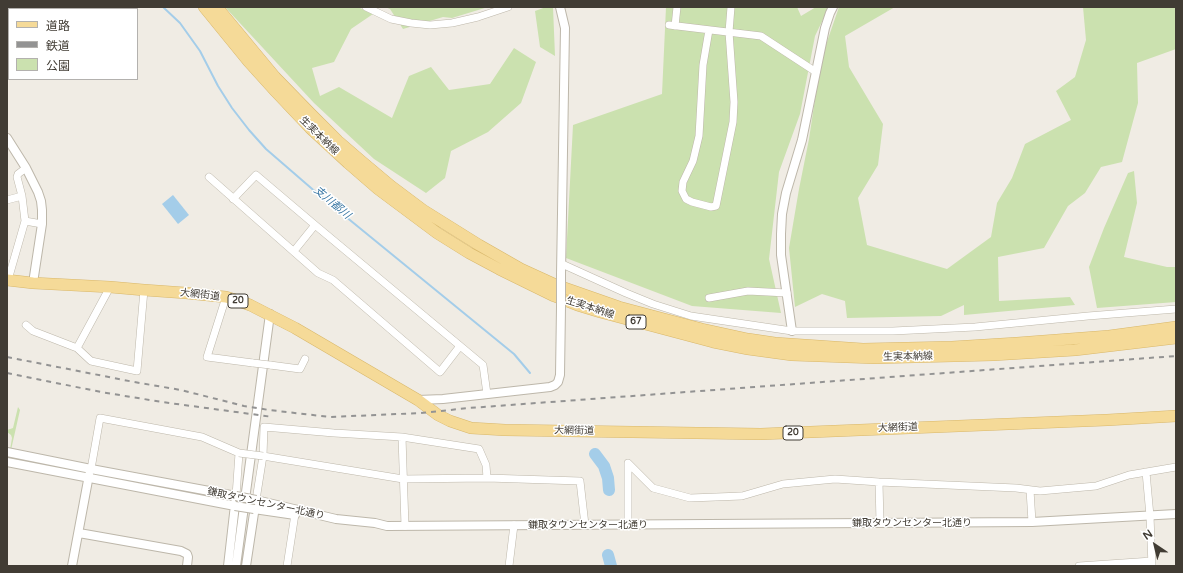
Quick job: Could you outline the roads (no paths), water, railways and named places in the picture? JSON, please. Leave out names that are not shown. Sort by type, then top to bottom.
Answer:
[{"type":"main road","name":"生実本納線","points":[[204,7],[253,66],[305,122],[378,189],[437,232],[469,253],[554,296],[578,305],[713,342],[748,350],[792,355],[876,358],[994,355],[1075,350],[1176,338]]},
{"type":"main road","name":"生実本納線","points":[[217,7],[275,77],[328,130],[391,186],[423,210],[479,245],[522,269],[556,284],[619,306],[702,329],[748,339],[775,343],[863,349],[939,348],[1017,343],[1109,336],[1176,327]]},
{"type":"main road","name":"大網街道","points":[[7,280],[226,297],[270,314],[418,400],[438,415],[471,428],[505,430],[762,434],[1176,416]]},
{"type":"street","points":[[366,7],[391,19],[430,25],[478,18],[508,7]]},
{"type":"street","points":[[418,400],[443,400],[550,387],[558,382],[560,375],[565,28],[560,7]]},
{"type":"street","points":[[677,7],[672,25],[761,36],[816,72]]},
{"type":"street","points":[[709,30],[703,65],[699,136],[692,161],[683,182],[682,191],[686,199],[712,207],[716,206],[733,122],[734,102],[729,32],[731,7]]},
{"type":"street","points":[[792,331],[781,254],[782,214],[786,193],[802,140],[825,28],[833,7]]},
{"type":"street","points":[[7,138],[26,168],[38,192],[42,210],[42,224],[33,283]]},
{"type":"street","points":[[7,280],[25,221],[22,196],[17,178],[18,174],[26,168]]},
{"type":"street","points":[[234,199],[256,175],[483,365],[487,394]]},
{"type":"street","points":[[209,177],[318,273],[333,280],[440,372],[460,346]]},
{"type":"street","points":[[7,200],[22,196]]},
{"type":"street","points":[[25,221],[42,224]]},
{"type":"street","points":[[294,251],[314,225]]},
{"type":"street","points":[[562,264],[646,301],[691,316],[792,331],[893,331],[975,327],[1176,309]]},
{"type":"street","points":[[77,348],[110,287]]},
{"type":"street","points":[[26,325],[33,332],[77,348],[91,361],[137,371],[144,290]]},
{"type":"street","points":[[709,298],[748,291],[786,293]]},
{"type":"street","points":[[226,297],[207,357],[300,369],[305,359]]},
{"type":"street","points":[[236,566],[270,314]]},
{"type":"street","points":[[72,566],[100,418],[202,437],[239,453],[403,479],[487,478],[580,481],[585,525]]},
{"type":"street","points":[[246,566],[263,456],[264,427],[402,437],[478,449],[486,464],[487,478]]},
{"type":"street","points":[[402,437],[405,526]]},
{"type":"street","name":"鎌取タウンセンター北通り","points":[[7,452],[236,496],[255,505]]},
{"type":"street","points":[[228,566],[239,453]]},
{"type":"street","name":"鎌取タウンセンター北通り","points":[[7,462],[235,506],[255,505],[387,526],[1032,522],[1176,514]]},
{"type":"street","points":[[628,525],[628,463],[653,488],[690,498],[742,496],[783,484],[835,479],[1016,488],[1040,491],[1096,486],[1129,475],[1176,467]]},
{"type":"street","points":[[1079,566],[1152,564],[1146,472]]},
{"type":"street","points":[[879,482],[880,523]]},
{"type":"street","points":[[1030,490],[1032,522]]},
{"type":"street","points":[[255,505],[348,525],[374,527],[387,526]]},
{"type":"street","points":[[287,566],[295,514]]},
{"type":"street","points":[[509,566],[514,525]]},
{"type":"street","points":[[79,533],[181,550],[187,554],[187,566]]},
{"type":"water","points":[[173,195],[189,215],[178,224],[162,204]]},
{"type":"waterway","name":"支川都川","points":[[163,7],[180,23],[200,51],[218,86],[232,108],[266,149],[318,194],[514,354],[530,373]]},
{"type":"waterway","name":"支川都川","points":[[595,454],[604,466],[608,478],[609,490]]},
{"type":"waterway","name":"支川都川","points":[[608,555],[611,566]]},
{"type":"railway","points":[[7,357],[181,390],[244,406],[330,417],[421,413],[469,408],[1176,356]]},
{"type":"railway","points":[[7,373],[101,392],[273,417]]}]
